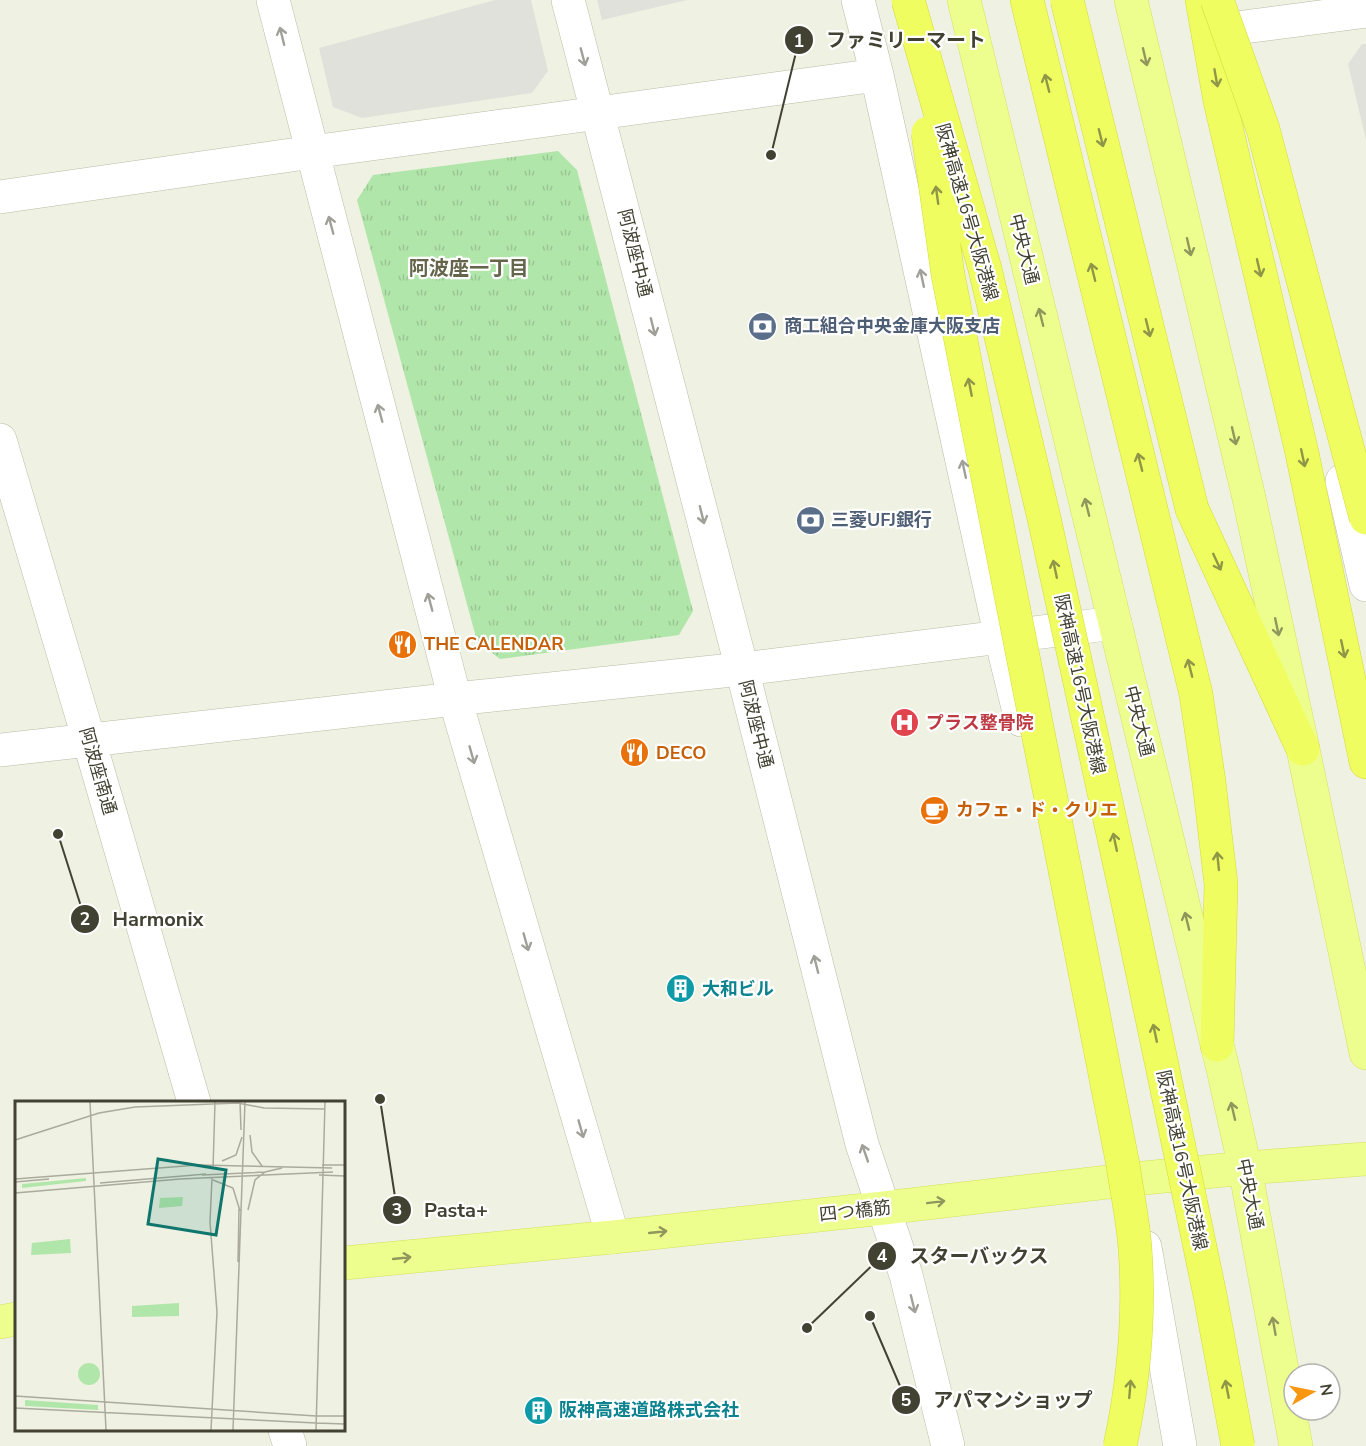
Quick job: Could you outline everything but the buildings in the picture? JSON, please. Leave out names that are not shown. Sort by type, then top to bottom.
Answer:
[{"type":"highway","points":[[1027,0],[1196,694],[1221,884],[1217,1045]]},
{"type":"highway","points":[[1067,0],[1192,508],[1303,749]]},
{"type":"highway","points":[[1202,0],[1220,101],[1302,453],[1366,762]]},
{"type":"highway","points":[[1217,0],[1263,129],[1366,518]]},
{"type":"highway","points":[[910,10],[948,275],[1123,1165],[1133,1235],[1137,1311],[1129,1404],[1120,1446]]},
{"type":"highway","name":"阪神高速16号大阪港線","points":[[910,10],[985,269],[1044,518],[1210,1295],[1238,1446]]},
{"type":"main road","name":"中央大通","points":[[964,0],[1217,1045],[1245,1168],[1296,1446]]},
{"type":"main road","points":[[1131,0],[1249,498],[1366,1053]]},
{"type":"main road","name":"四つ橋筋","points":[[345,1263],[613,1237],[1134,1179],[1366,1159]]},
{"type":"main road","points":[[0,1322],[15,1319]]},
{"type":"street","points":[[273,0],[455,699],[613,1237]]},
{"type":"street","name":"阿波座中通","points":[[568,0],[742,669],[862,1144],[906,1275],[948,1446]]},
{"type":"street","points":[[858,0],[878,75],[1001,638],[1134,1179],[1180,1446]]},
{"type":"street","points":[[1366,11],[1232,14],[1366,585]]},
{"type":"street","points":[[0,197],[878,75]]},
{"type":"street","name":"阿波座南通","points":[[0,440],[194,1101]]},
{"type":"street","points":[[0,750],[742,669],[1115,623]]},
{"type":"street","points":[[285,1431],[290,1446]]},
{"type":"green space","points":[[558,151],[577,170],[693,611],[679,635],[500,659],[477,641],[357,200],[373,175]]},
{"type":"shaded area","points":[[495,0],[531,0],[548,71],[532,93],[362,118],[333,107],[319,48]]},
{"type":"shaded area","points":[[597,0],[687,0],[602,20]]},
{"type":"shaded area","points":[[1362,44],[1366,44],[1366,140],[1348,64]]},
{"type":"place","name":"ファミリーマート","points":[[771,155]]},
{"type":"place","name":"商工組合中央金庫大阪支店","points":[[763,326]]},
{"type":"place","name":"三菱UFJ銀行","points":[[810,520]]},
{"type":"place","name":"THE CALENDAR","points":[[403,644]]},
{"type":"place","name":"プラス整骨院","points":[[905,723]]},
{"type":"place","name":"DECO","points":[[635,753]]},
{"type":"place","name":"カフェ・ド・クリエ","points":[[935,810]]},
{"type":"place","name":"Harmonix","points":[[58,834]]},
{"type":"place","name":"大和ビル","points":[[681,989]]},
{"type":"place","name":"Pasta+","points":[[380,1099]]},
{"type":"place","name":"アパマンショップ","points":[[870,1316]]},
{"type":"place","name":"スターバックス","points":[[807,1328]]},
{"type":"place","name":"阪神高速道路株式会社","points":[[538,1410]]},
{"type":"district","name":"阿波座一丁目","points":[[469,268]]}]
